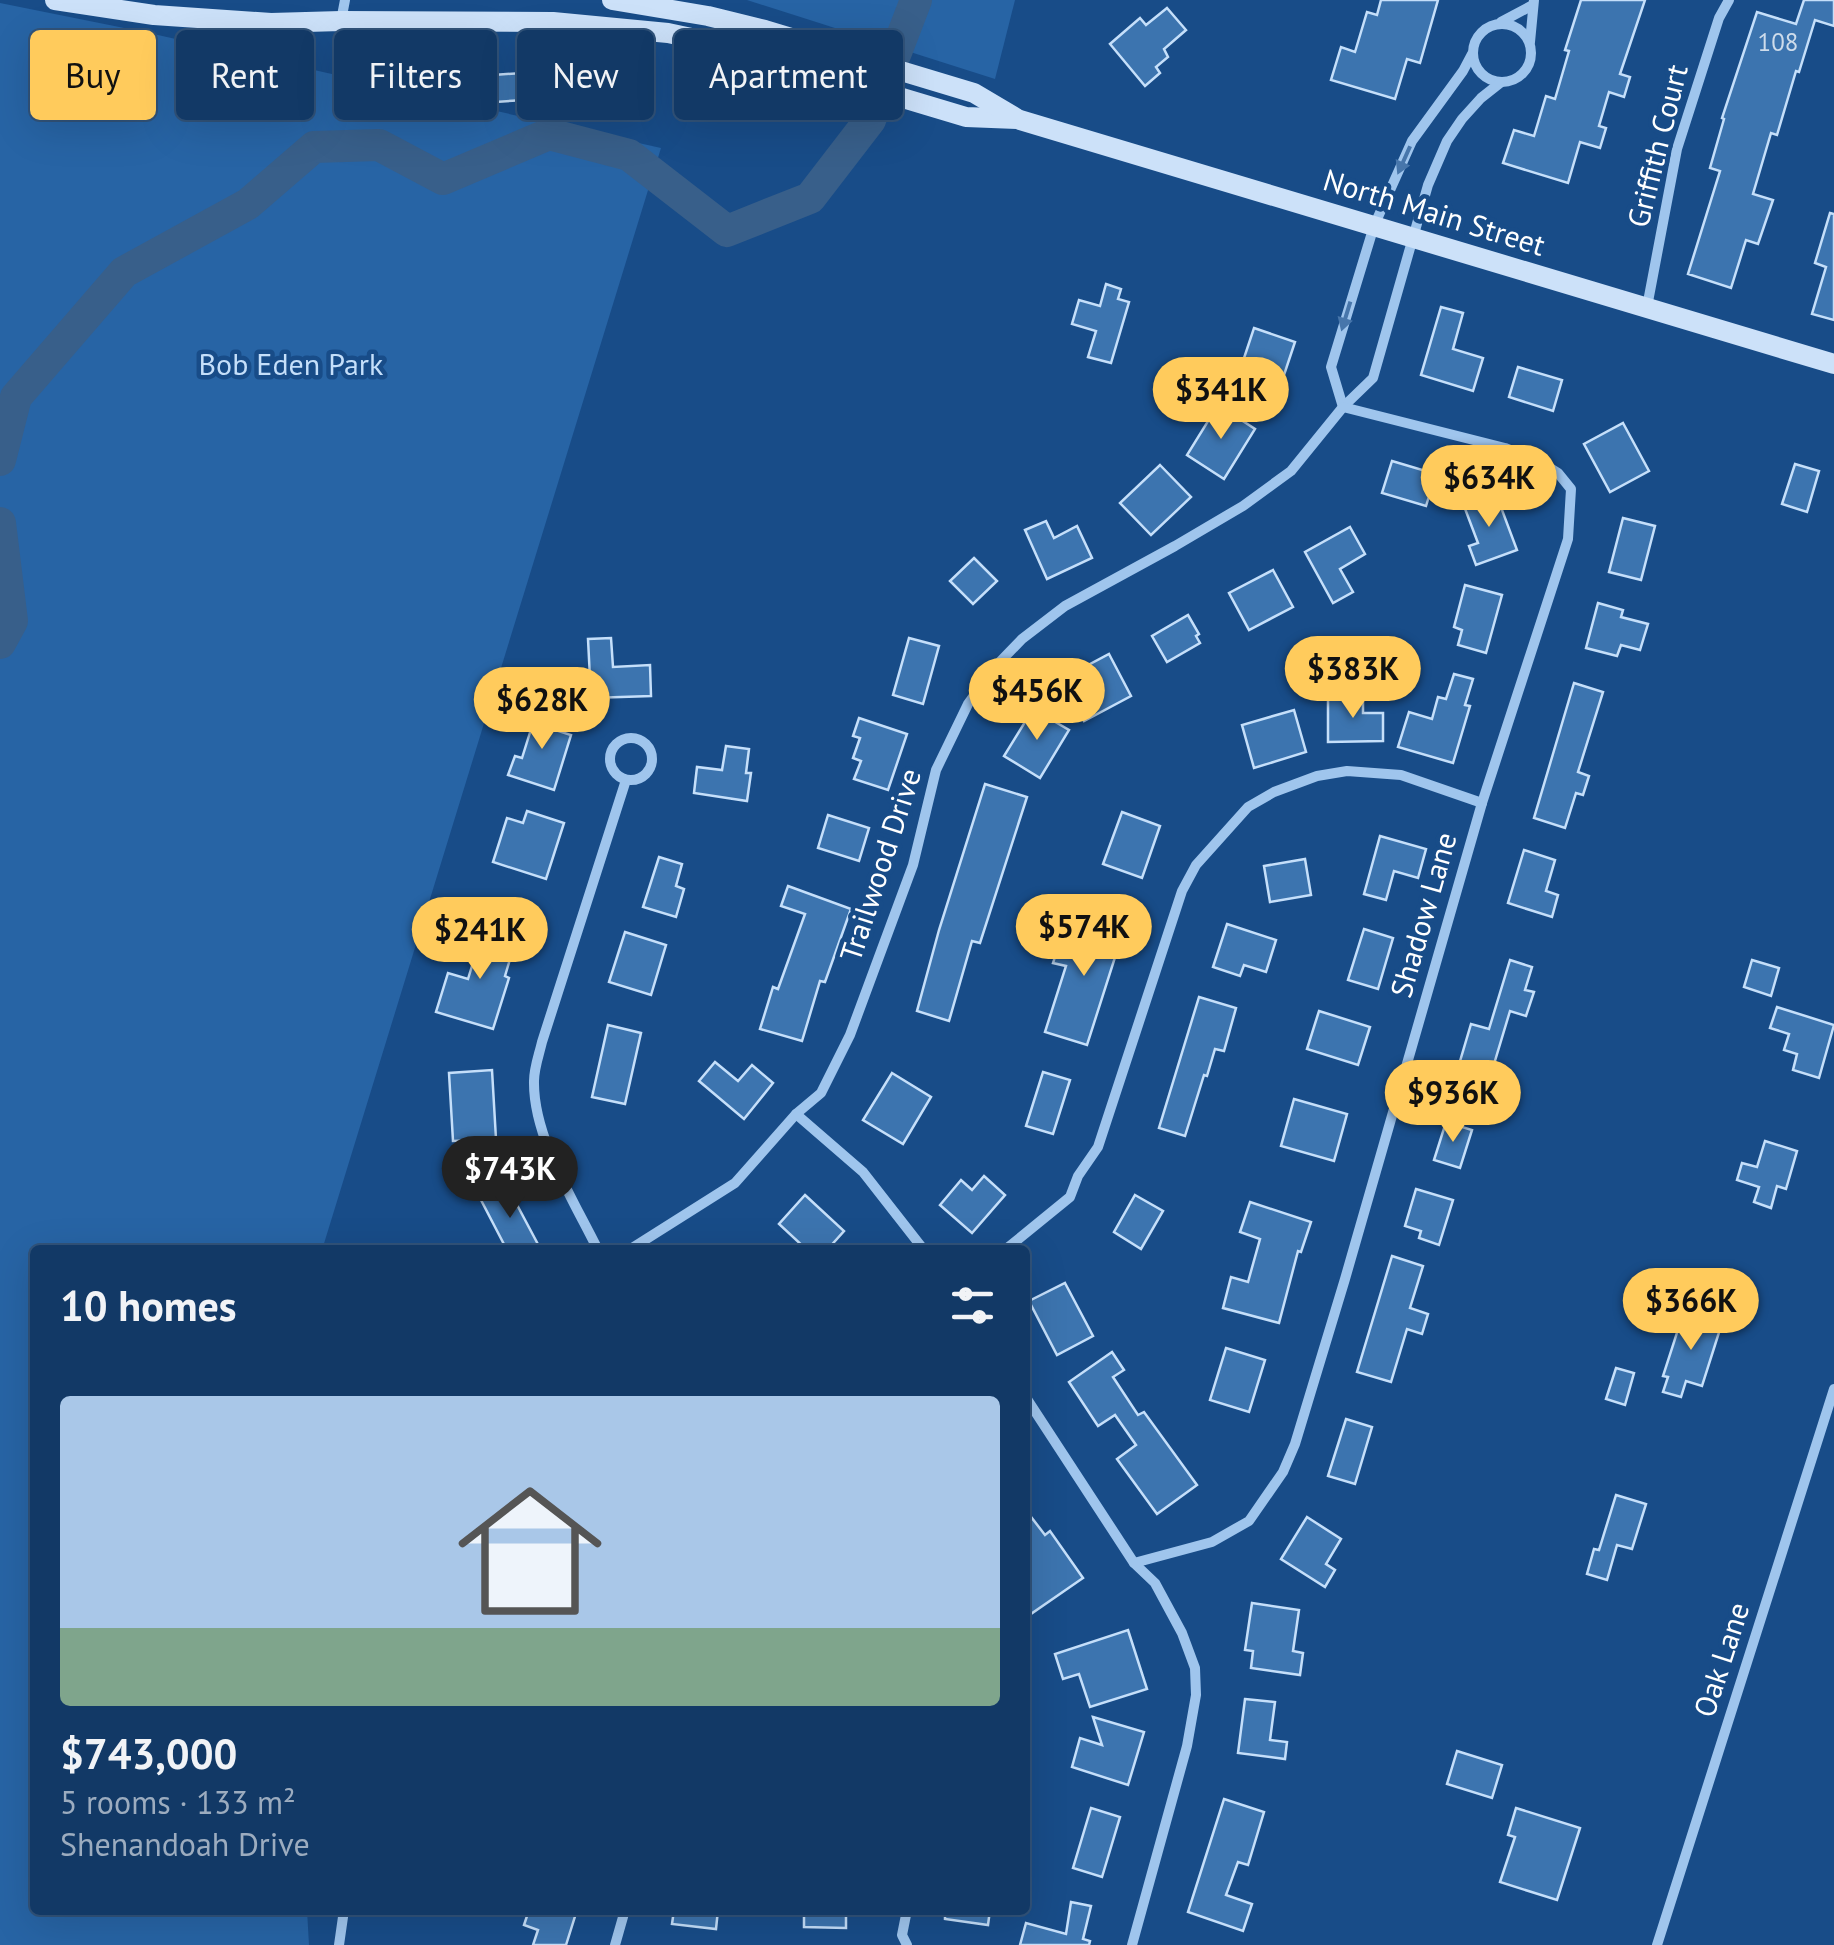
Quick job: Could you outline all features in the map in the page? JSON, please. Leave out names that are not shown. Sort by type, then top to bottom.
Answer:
[{"type":"main road","name":"North Main Street","points":[[55,0],[271,23],[343,10],[668,33],[730,46],[966,117],[1018,120],[1834,364]]},
{"type":"main road","name":"North Main Street","points":[[612,0],[708,16],[798,40],[974,93],[1018,120]]},
{"type":"street","name":"Griffith Court","points":[[1647,308],[1676,149],[1718,18],[1729,0]]},
{"type":"street","points":[[1343,406],[1331,367],[1374,226],[1412,141],[1464,70],[1476,38],[1533,3]]},
{"type":"street","points":[[1472,54],[1482,76],[1500,83],[1510,82],[1526,70],[1532,52],[1533,3]]},
{"type":"street","points":[[1499,24],[1517,28],[1530,42]]},
{"type":"street","name":"Trailwood Drive","points":[[637,1245],[735,1184],[820,1092],[850,1034],[913,865],[936,770],[968,704],[994,668],[1022,639],[1065,606],[1243,506],[1291,471],[1343,406],[1373,378],[1428,185],[1447,140],[1481,98],[1500,83]]},
{"type":"street","name":"Shadow Lane","points":[[1134,1563],[1212,1542],[1249,1521],[1284,1472],[1345,1279],[1482,803],[1568,539],[1570,490],[1558,473],[1542,463],[1505,448],[1343,406]]},
{"type":"street","points":[[636,738],[649,748],[651,764],[642,777],[626,780],[613,770],[611,754],[620,741],[636,738]]},
{"type":"street","points":[[1011,1245],[1070,1198],[1078,1176],[1098,1146],[1182,891],[1196,865],[1248,807],[1316,776],[1347,770],[1401,775],[1482,803]]},
{"type":"street","points":[[596,1245],[548,1146],[536,1106],[534,1078],[626,780]]},
{"type":"street","points":[[796,1114],[863,1172],[920,1245]]},
{"type":"street","name":"Oak Lane","points":[[1657,1945],[1834,1389]]},
{"type":"street","points":[[1030,1404],[1134,1563],[1155,1583],[1195,1668],[1196,1695],[1186,1746],[1132,1945]]},
{"type":"street","points":[[339,1945],[343,1915]]},
{"type":"street","points":[[615,1945],[624,1915]]},
{"type":"street","points":[[906,1915],[902,1935],[908,1945]]},
{"type":"green space","points":[[747,0],[1015,0],[995,79],[903,50],[903,30],[841,30]]},
{"type":"green space","name":"Bob Eden Park","points":[[0,3],[134,30],[30,30],[30,120],[156,120],[156,35],[176,39],[176,120],[314,120],[314,70],[334,75],[334,120],[497,120],[497,111],[517,116],[517,120],[536,120],[661,148],[324,1245],[30,1245],[30,1915],[307,1915],[309,1945],[0,1945]]},
{"type":"building","points":[[1381,0],[1438,0],[1420,63],[1407,59],[1395,99],[1331,80],[1341,47],[1355,52],[1367,12],[1377,15]]},
{"type":"building","points":[[1581,0],[1645,0],[1620,74],[1630,77],[1624,97],[1609,92],[1599,126],[1606,128],[1600,148],[1580,142],[1568,183],[1503,163],[1514,130],[1534,136],[1546,96],[1555,99]]},
{"type":"building","points":[[1804,0],[1834,0],[1834,26],[1815,20],[1777,135],[1771,133],[1753,194],[1773,200],[1758,244],[1746,240],[1731,288],[1688,274],[1720,171],[1710,168],[1722,118],[1757,12],[1796,24]]},
{"type":"building","points":[[1167,8],[1186,30],[1164,49],[1168,57],[1156,67],[1160,73],[1145,86],[1110,44],[1140,18],[1146,25]]},
{"type":"building","points":[[517,73],[517,100],[497,102],[497,75]]},
{"type":"building","points":[[1830,213],[1834,214],[1834,320],[1812,314],[1826,267],[1815,263]]},
{"type":"building","points":[[1106,284],[1121,289],[1118,299],[1129,302],[1111,363],[1088,357],[1096,331],[1072,324],[1079,300],[1100,306]]},
{"type":"building","points":[[1441,307],[1463,313],[1453,349],[1483,358],[1473,391],[1421,375]]},
{"type":"building","points":[[1254,328],[1295,342],[1276,399],[1235,385]]},
{"type":"building","points":[[1518,367],[1562,380],[1553,411],[1509,397]]},
{"type":"building","points":[[1218,405],[1255,429],[1224,479],[1187,455]]},
{"type":"building","points":[[1623,423],[1649,471],[1610,492],[1584,444]]},
{"type":"building","points":[[1392,461],[1436,474],[1426,506],[1382,493]]},
{"type":"building","points":[[1795,464],[1819,471],[1807,512],[1782,504]]},
{"type":"building","points":[[1160,465],[1191,497],[1151,535],[1120,503]]},
{"type":"building","points":[[1496,494],[1517,550],[1476,565],[1469,546],[1478,543],[1464,506]]},
{"type":"building","points":[[1623,518],[1655,526],[1641,580],[1609,572]]},
{"type":"building","points":[[1046,521],[1054,538],[1077,526],[1092,558],[1047,579],[1025,530]]},
{"type":"building","points":[[1350,527],[1365,554],[1340,569],[1353,592],[1333,603],[1305,552]]},
{"type":"building","points":[[974,558],[997,581],[973,604],[950,581]]},
{"type":"building","points":[[1273,570],[1293,607],[1249,630],[1229,593]]},
{"type":"building","points":[[1465,585],[1502,595],[1486,653],[1458,645],[1462,630],[1454,627]]},
{"type":"building","points":[[1598,603],[1623,610],[1621,617],[1648,624],[1640,650],[1621,645],[1617,656],[1586,648]]},
{"type":"building","points":[[1188,615],[1200,643],[1167,662],[1152,636]]},
{"type":"building","points":[[611,638],[613,667],[650,665],[651,696],[591,698],[588,639]]},
{"type":"building","points":[[909,638],[939,646],[923,704],[893,695]]},
{"type":"building","points":[[1109,654],[1131,696],[1084,721],[1062,679]]},
{"type":"building","points":[[1454,674],[1473,679],[1465,705],[1470,706],[1453,763],[1398,747],[1409,712],[1432,719],[1438,697],[1446,699]]},
{"type":"building","points":[[1574,683],[1603,692],[1578,772],[1589,776],[1583,795],[1576,793],[1565,828],[1534,818]]},
{"type":"building","points":[[1328,696],[1363,696],[1363,713],[1383,713],[1383,741],[1328,742]]},
{"type":"building","points":[[538,707],[557,713],[552,729],[571,735],[554,790],[508,775],[515,756],[522,758]]},
{"type":"building","points":[[1033,709],[1069,730],[1040,778],[1004,756]]},
{"type":"building","points":[[1294,710],[1306,752],[1254,768],[1242,725]]},
{"type":"building","points":[[859,718],[907,734],[888,790],[854,779],[861,761],[853,758],[860,738],[853,736]]},
{"type":"building","points":[[726,746],[749,749],[747,801],[694,793],[697,767],[722,770]]},
{"type":"building","points":[[985,784],[1027,797],[980,943],[972,941],[949,1021],[917,1011]]},
{"type":"building","points":[[527,811],[564,823],[546,879],[493,862],[507,818],[523,823]]},
{"type":"building","points":[[1122,812],[1160,826],[1142,878],[1103,864]]},
{"type":"building","points":[[828,815],[869,828],[859,861],[818,848]]},
{"type":"building","points":[[1380,836],[1426,849],[1418,878],[1394,871],[1386,900],[1364,894]]},
{"type":"building","points":[[1524,850],[1555,860],[1546,891],[1558,895],[1552,917],[1508,903]]},
{"type":"building","points":[[659,857],[682,864],[676,886],[684,889],[676,917],[643,907]]},
{"type":"building","points":[[1305,859],[1311,895],[1270,902],[1264,866]]},
{"type":"building","points":[[788,886],[851,909],[825,982],[820,981],[802,1041],[760,1029],[773,987],[778,989],[805,914],[781,906]]},
{"type":"building","points":[[1087,915],[1125,926],[1087,1045],[1045,1032],[1066,966],[1053,963],[1060,941],[1078,946]]},
{"type":"building","points":[[1227,924],[1276,940],[1266,972],[1244,965],[1240,976],[1213,967]]},
{"type":"building","points":[[475,927],[516,939],[493,1029],[436,1012],[448,973],[468,979],[479,943],[471,940]]},
{"type":"building","points":[[1364,929],[1393,938],[1378,989],[1348,980]]},
{"type":"building","points":[[625,932],[666,945],[651,995],[609,982]]},
{"type":"building","points":[[1510,960],[1532,967],[1525,990],[1534,992],[1526,1016],[1510,1011],[1485,1094],[1453,1085],[1471,1024],[1489,1029]]},
{"type":"building","points":[[1752,960],[1779,968],[1771,996],[1744,987]]},
{"type":"building","points":[[1199,997],[1236,1008],[1224,1051],[1215,1049],[1207,1076],[1204,1075],[1185,1136],[1159,1128]]},
{"type":"building","points":[[1777,1007],[1834,1025],[1819,1078],[1793,1070],[1797,1054],[1784,1050],[1789,1034],[1770,1028]]},
{"type":"building","points":[[1319,1011],[1370,1027],[1358,1065],[1307,1049]]},
{"type":"building","points":[[608,1025],[641,1033],[625,1104],[592,1097]]},
{"type":"building","points":[[715,1062],[738,1081],[752,1065],[773,1083],[744,1119],[699,1081]]},
{"type":"building","points":[[492,1070],[496,1139],[453,1141],[449,1073]]},
{"type":"building","points":[[1043,1072],[1070,1080],[1053,1134],[1026,1126]]},
{"type":"building","points":[[892,1073],[931,1097],[903,1144],[863,1120]]},
{"type":"building","points":[[1294,1099],[1347,1114],[1334,1161],[1281,1146]]},
{"type":"building","points":[[1446,1122],[1472,1130],[1460,1168],[1434,1160]]},
{"type":"building","points":[[1765,1141],[1797,1151],[1786,1189],[1777,1186],[1771,1208],[1754,1202],[1759,1187],[1737,1180],[1742,1163],[1757,1167]]},
{"type":"building","points":[[984,1176],[1005,1195],[972,1233],[940,1205],[961,1180],[972,1190]]},
{"type":"building","points":[[507,1186],[538,1245],[504,1245],[481,1200]]},
{"type":"building","points":[[1416,1189],[1453,1200],[1439,1245],[1419,1238],[1421,1231],[1405,1226]]},
{"type":"building","points":[[805,1195],[844,1231],[831,1245],[802,1245],[779,1224]]},
{"type":"building","points":[[1135,1195],[1163,1211],[1141,1249],[1114,1232]]},
{"type":"building","points":[[1250,1202],[1311,1222],[1301,1252],[1298,1251],[1279,1323],[1223,1308],[1231,1277],[1248,1282],[1260,1239],[1240,1232]]},
{"type":"building","points":[[1392,1256],[1423,1266],[1410,1308],[1428,1314],[1422,1334],[1407,1329],[1391,1382],[1357,1372]]},
{"type":"building","points":[[1065,1283],[1093,1336],[1057,1355],[1030,1300]]},
{"type":"building","points":[[1684,1311],[1722,1323],[1702,1386],[1686,1381],[1681,1397],[1663,1392],[1668,1377],[1663,1376]]},
{"type":"building","points":[[1226,1348],[1265,1360],[1249,1412],[1210,1400]]},
{"type":"building","points":[[1112,1352],[1124,1370],[1113,1377],[1138,1415],[1144,1412],[1197,1485],[1157,1514],[1117,1459],[1136,1445],[1115,1415],[1098,1426],[1069,1382]]},
{"type":"building","points":[[1616,1368],[1634,1373],[1625,1405],[1606,1399]]},
{"type":"building","points":[[1346,1419],[1372,1427],[1355,1484],[1328,1476]]},
{"type":"building","points":[[1616,1495],[1646,1504],[1632,1549],[1617,1545],[1607,1580],[1587,1574]]},
{"type":"building","points":[[1030,1516],[1045,1535],[1050,1531],[1083,1578],[1030,1615]]},
{"type":"building","points":[[1307,1517],[1341,1539],[1326,1564],[1335,1570],[1325,1587],[1281,1559]]},
{"type":"building","points":[[1252,1603],[1299,1610],[1293,1651],[1303,1653],[1300,1675],[1251,1668],[1253,1651],[1245,1650]]},
{"type":"building","points":[[1128,1630],[1147,1689],[1090,1707],[1079,1674],[1063,1679],[1055,1654]]},
{"type":"building","points":[[1245,1699],[1275,1702],[1270,1740],[1287,1742],[1285,1759],[1238,1753]]},
{"type":"building","points":[[1093,1717],[1144,1732],[1128,1785],[1072,1767],[1080,1738],[1102,1745]]},
{"type":"building","points":[[1457,1751],[1502,1765],[1492,1798],[1447,1784]]},
{"type":"building","points":[[1224,1799],[1264,1812],[1248,1865],[1238,1862],[1226,1895],[1252,1904],[1243,1931],[1188,1912]]},
{"type":"building","points":[[1091,1808],[1120,1817],[1102,1877],[1073,1868]]},
{"type":"building","points":[[1516,1808],[1580,1828],[1557,1900],[1500,1882],[1515,1837],[1508,1835]]},
{"type":"building","points":[[1071,1902],[1091,1906],[1083,1939],[1090,1941],[1089,1945],[1020,1945],[1026,1923],[1066,1934]]},
{"type":"building","points":[[527,1915],[575,1915],[566,1945],[533,1945],[538,1930],[524,1925]]},
{"type":"building","points":[[673,1915],[717,1915],[716,1929],[672,1924]]},
{"type":"building","points":[[804,1915],[846,1915],[846,1928],[804,1927]]},
{"type":"building","points":[[945,1915],[989,1915],[988,1925],[945,1919]]},
{"type":"waterway","points":[[0,460],[16,397],[124,272],[248,204],[314,147],[379,145],[443,179],[549,134],[629,155],[727,231],[810,198],[870,120],[916,0]]},
{"type":"waterway","points":[[0,523],[12,621],[0,643]]}]
